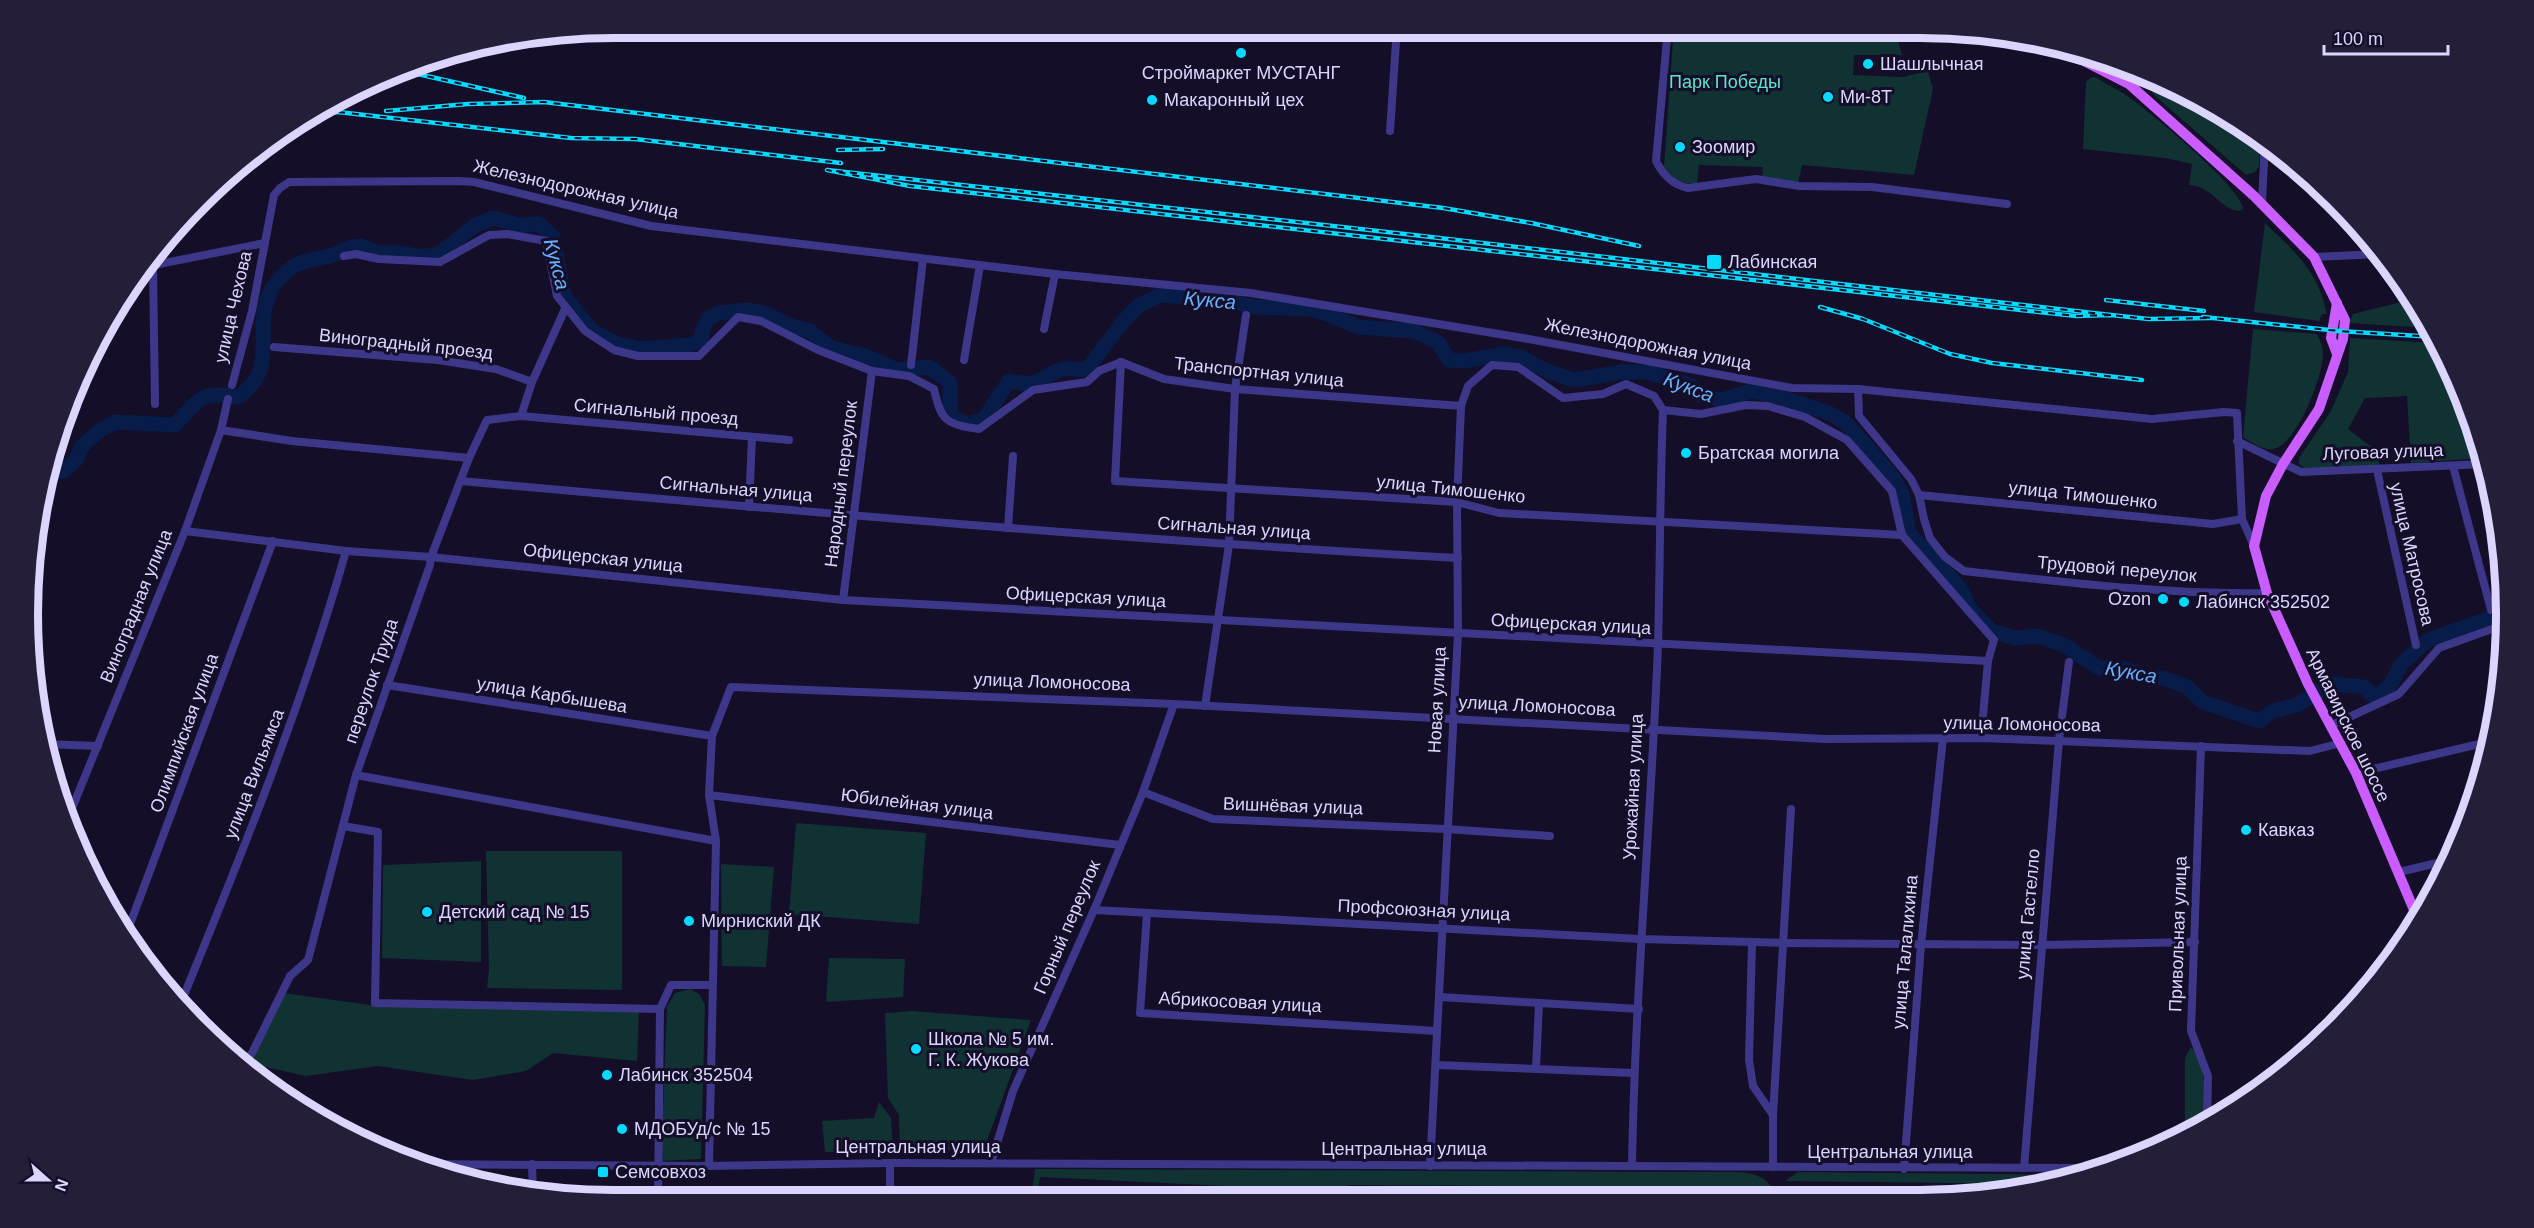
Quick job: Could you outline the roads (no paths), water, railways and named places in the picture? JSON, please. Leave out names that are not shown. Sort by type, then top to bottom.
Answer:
[{"type":"main road","points":[[2080,60],[2129,84],[2262,203],[2314,257],[2345,320],[2343,339],[2319,409],[2266,496],[2254,546]]},
{"type":"main road","name":"Армавирское шоссе","points":[[2254,546],[2268,593],[2308,684],[2356,772],[2414,910]]},
{"type":"street","points":[[1390,131],[1396,38]]},
{"type":"street","points":[[1667,38],[1656,161],[1677,186],[1688,188],[1751,179],[1799,186],[1872,187],[2007,204]]},
{"type":"street","points":[[2129,84],[2144,83]]},
{"type":"street","points":[[2262,203],[2264,152]]},
{"type":"street","name":"Железнодорожная улица","points":[[265,243],[274,195],[289,182],[459,181],[508,190],[584,212],[651,226],[1250,297],[1523,338],[1792,388],[1858,389],[2152,419],[2224,412],[2237,413]]},
{"type":"street","points":[[344,256],[356,254],[379,259],[440,262],[489,235],[507,234],[546,241],[557,296],[565,309],[585,331],[614,350],[638,356],[699,356],[738,317],[761,321],[818,350],[872,371],[909,376],[934,389],[939,412],[955,425],[979,429],[1033,390],[1087,382],[1099,370],[1121,362]]},
{"type":"street","name":"улица Чехова","points":[[155,266],[265,243],[252,311],[232,385]]},
{"type":"street","points":[[2314,257],[2370,254]]},
{"type":"street","points":[[911,365],[923,259]]},
{"type":"street","points":[[964,360],[980,265]]},
{"type":"street","points":[[1044,329],[1055,274]]},
{"type":"street","name":"улица Чехова","points":[[148,275],[155,404]]},
{"type":"street","points":[[521,416],[532,382],[565,309]]},
{"type":"street","points":[[1205,706],[1229,545],[1236,389],[1246,315]]},
{"type":"street","name":"Виноградный проезд","points":[[274,347],[438,360],[496,369],[532,382]]},
{"type":"street","name":"Транспортная улица","points":[[1121,362],[1164,379],[1236,389],[1461,406]]},
{"type":"street","name":"улица Тимошенко","points":[[1121,362],[1115,480],[1457,502],[1498,513],[1902,535]]},
{"type":"street","points":[[1461,406],[1467,386],[1492,365],[1518,367],[1563,398],[1603,394],[1626,384],[1654,396],[1663,410],[1701,414],[1746,405],[1768,406],[1805,417],[1847,440],[1892,491],[1902,535],[1994,640],[1988,661],[1981,738]]},
{"type":"street","name":"Народный переулок","points":[[843,600],[872,371]]},
{"type":"street","points":[[1858,389],[1859,416],[1911,479],[1919,495]]},
{"type":"street","name":"Виноградная улица","points":[[72,809],[185,531],[221,430],[228,399]]},
{"type":"street","name":"Новая улица","points":[[1430,1166],[1458,634],[1457,502],[1461,406]]},
{"type":"street","name":"Урожайная улица","points":[[1632,1166],[1640,939],[1658,645],[1663,410]]},
{"type":"street","name":"Армавирское шоссе","points":[[2237,413],[2242,519],[2254,546]]},
{"type":"street","name":"Сигнальный проезд","points":[[487,420],[521,416],[789,440]]},
{"type":"street","name":"переулок Труда","points":[[248,1058],[290,976],[308,960],[356,775],[430,566],[430,557],[469,458],[487,420]]},
{"type":"street","points":[[221,430],[292,441],[469,458]]},
{"type":"street","points":[[749,507],[752,437]]},
{"type":"street","name":"Луговая улица","points":[[2237,441],[2301,472],[2477,465]]},
{"type":"street","points":[[1008,528],[1013,456]]},
{"type":"street","points":[[2453,466],[2491,610]]},
{"type":"street","name":"улица Матросова","points":[[2377,470],[2416,645]]},
{"type":"street","name":"Сигнальная улица","points":[[461,481],[855,517],[1229,545],[1458,558]]},
{"type":"street","name":"улица Тимошенко","points":[[1919,495],[2213,524],[2242,519]]},
{"type":"street","name":"Трудовой переулок","points":[[1919,495],[1930,538],[1944,557],[1964,571],[2145,590],[2228,594],[2268,593]]},
{"type":"street","name":"Офицерская улица","points":[[185,531],[346,551],[430,557],[843,600],[1988,661]]},
{"type":"street","name":"Олимпийская улица","points":[[130,925],[273,541]]},
{"type":"street","name":"улица Вильямса","points":[[183,997],[239,860],[297,707],[346,551]]},
{"type":"street","points":[[2332,725],[2399,694],[2439,648],[2496,628]]},
{"type":"street","name":"улица Гастелло","points":[[2024,1168],[2059,740],[2069,662]]},
{"type":"street","name":"улица Карбышева","points":[[387,685],[712,736]]},
{"type":"street","name":"улица Ломоносова","points":[[712,736],[731,687],[1453,717],[1825,739],[1981,738],[2310,751],[2341,743]]},
{"type":"street","name":"Горный переулок","points":[[991,1163],[1013,1091],[1094,910],[1143,792],[1174,704]]},
{"type":"street","points":[[709,1166],[716,841],[709,795],[712,736]]},
{"type":"street","name":"улица Талалихина","points":[[1904,1169],[1921,945],[1943,738]]},
{"type":"street","points":[[2356,772],[2481,743]]},
{"type":"street","points":[[53,744],[98,746]]},
{"type":"street","name":"Привольная улица","points":[[2201,746],[2191,1031],[2208,1076],[2207,1113]]},
{"type":"street","points":[[356,775],[716,841]]},
{"type":"street","name":"Вишнёвая улица","points":[[1143,792],[1213,819],[1550,836]]},
{"type":"street","name":"Юбилейная улица","points":[[709,795],[1120,845]]},
{"type":"street","points":[[1773,1167],[1773,1116],[1785,943],[1791,809]]},
{"type":"street","points":[[343,826],[378,832],[375,1003],[660,1009]]},
{"type":"street","points":[[2398,872],[2440,862]]},
{"type":"street","name":"Профсоюзная улица","points":[[1094,910],[1640,939],[1921,945],[2194,942]]},
{"type":"street","name":"Абрикосовая улица","points":[[1147,913],[1140,1012],[1437,1031]]},
{"type":"street","points":[[1752,942],[1749,1060],[1753,1086],[1773,1116]]},
{"type":"street","points":[[658,1190],[660,1009],[671,985],[712,985]]},
{"type":"street","points":[[1440,997],[1639,1009]]},
{"type":"street","points":[[1536,1069],[1539,1003]]},
{"type":"street","points":[[1437,1065],[1634,1073]]},
{"type":"street","points":[[890,1163],[890,1190]]},
{"type":"street","name":"Центральная улица","points":[[442,1164],[709,1166],[991,1163],[1904,1169],[2079,1168]]},
{"type":"street","points":[[532,1164],[533,1185]]},
{"type":"waterway","name":"Кукса","points":[[56,471],[64,471],[76,460],[82,446],[102,429],[116,422],[175,425],[201,399],[215,395],[237,397],[250,387],[258,376],[262,364],[264,311],[268,297],[277,281],[295,265],[330,256],[351,247],[361,246],[378,253],[402,253],[422,257],[439,254],[474,226],[493,218],[519,225],[539,224],[553,237],[564,296],[592,331],[615,343],[640,349],[689,345],[701,341],[708,319],[718,313],[749,310],[765,313],[788,325],[810,331],[831,348],[866,356],[897,370],[930,367],[950,383],[950,415],[965,424],[983,420],[1009,381],[1024,384],[1035,383],[1060,370],[1088,368],[1138,306],[1160,295],[1222,300],[1254,307],[1307,309],[1325,313],[1358,327],[1414,331],[1438,342],[1449,360],[1463,361],[1504,354],[1521,357],[1545,370],[1573,380],[1622,372],[1647,372],[1690,385],[1700,395],[1722,400],[1751,391],[1774,395],[1829,413],[1846,423],[1892,476],[1902,494],[1909,533],[1954,581],[1963,593],[1969,608],[1992,631],[2015,638],[2037,636],[2064,645],[2099,668],[2123,668],[2144,676],[2166,679],[2187,687],[2203,702],[2259,721],[2273,711],[2297,705],[2332,684],[2364,687],[2375,697],[2390,686],[2401,664],[2428,640],[2496,616]]},
{"type":"railway","points":[[414,73],[524,98]]},
{"type":"railway","points":[[386,111],[468,104],[544,102],[1443,208],[1531,223],[1639,246]]},
{"type":"railway","points":[[331,112],[571,138],[635,139],[841,163]]},
{"type":"railway","points":[[838,150],[883,149]]},
{"type":"railway","points":[[2111,315],[2076,316],[910,186],[827,170],[2111,315],[2149,319],[2211,318]]},
{"type":"railway","points":[[2106,300],[2204,311]]},
{"type":"railway","points":[[1820,307],[1863,319],[1950,354],[1992,363],[2142,380]]},
{"type":"railway","points":[[2203,317],[2339,331],[2425,336]]},
{"type":"place","name":"Строймаркет МУСТАНГ","points":[[1241,53]]},
{"type":"place","name":"Шашлычная","points":[[1868,64]]},
{"type":"place","name":"Ми-8Т","points":[[1828,97]]},
{"type":"place","name":"Макаронный цех","points":[[1152,100]]},
{"type":"place","name":"Зоомир","points":[[1680,147]]},
{"type":"place","name":"Лабинская","points":[[1714,262]]},
{"type":"place","name":"Братская могила","points":[[1686,453]]},
{"type":"place","name":"Ozon","points":[[2163,599]]},
{"type":"place","name":"Лабинск 352502","points":[[2184,602]]},
{"type":"place","name":"Кавказ","points":[[2246,830]]},
{"type":"place","name":"Детский сад № 15","points":[[427,912]]},
{"type":"place","name":"Мирниский ДК","points":[[689,921]]},
{"type":"place","name":"Школа № 5 им. Г. К. Жукова","points":[[916,1049]]},
{"type":"place","name":"Лабинск 352504","points":[[607,1075]]},
{"type":"place","name":"МДОБУд/с № 15","points":[[622,1129]]},
{"type":"place","name":"Семсовхоз","points":[[603,1172]]},
{"type":"park label","name":"Парк Победы","points":[[1725,82]]}]
